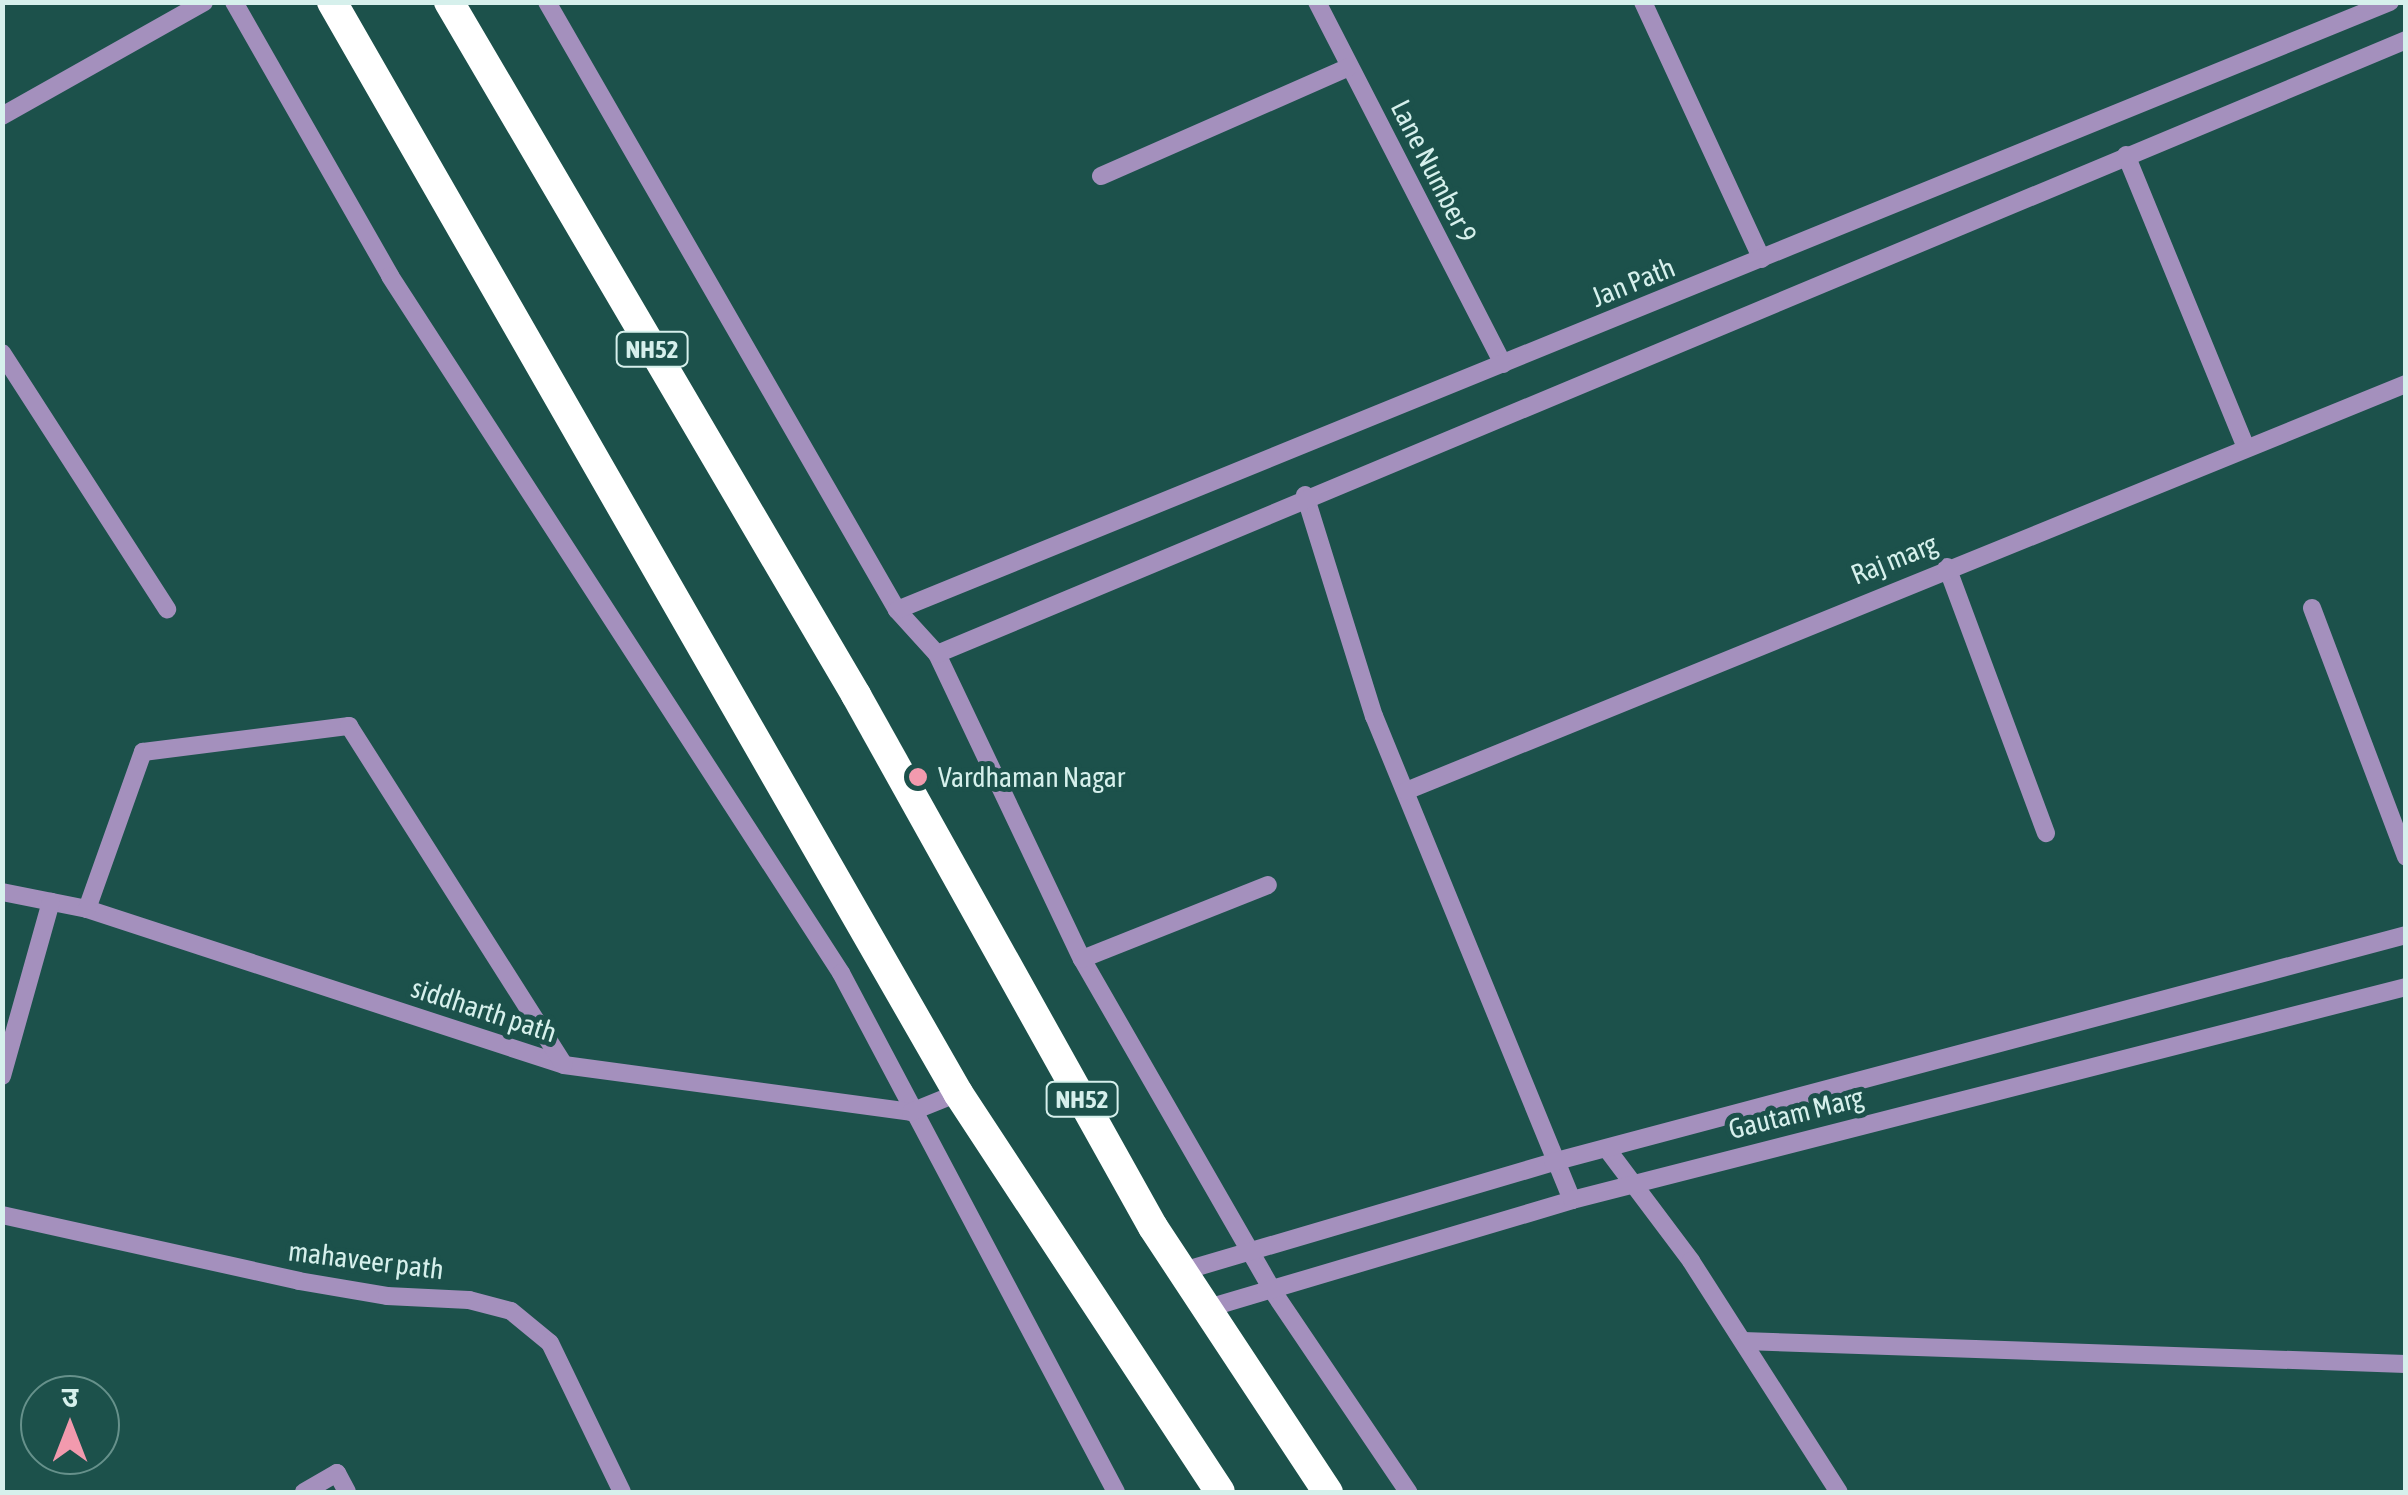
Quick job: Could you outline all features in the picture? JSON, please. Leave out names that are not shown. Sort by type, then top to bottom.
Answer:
[{"type":"highway","points":[[332,2],[958,1094],[1220,1492]]},
{"type":"highway","name":"NH52","points":[[449,2],[856,695],[1180,1272],[1328,1492]]},
{"type":"street","points":[[2,116],[204,2]]},
{"type":"street","points":[[234,2],[390,276],[841,973],[1116,1492]]},
{"type":"street","points":[[547,2],[896,610],[937,654],[1082,960],[1250,1252],[1408,1492]]},
{"type":"street","name":"Lane Number 9","points":[[1316,2],[1504,364]]},
{"type":"street","points":[[1644,2],[1762,259]]},
{"type":"street","name":"Jan Path","points":[[896,610],[2390,2]]},
{"type":"street","points":[[937,654],[1304,496],[2406,40]]},
{"type":"street","points":[[1100,176],[1350,67]]},
{"type":"street","points":[[2126,155],[2246,448]]},
{"type":"street","points":[[2,354],[167,609]]},
{"type":"street","name":"Raj marg","points":[[1406,791],[1946,567],[2406,384]]},
{"type":"street","points":[[1304,496],[1374,716],[1553,1162],[1572,1200]]},
{"type":"street","points":[[1946,567],[2046,832]]},
{"type":"street","points":[[2312,608],[2406,857]]},
{"type":"street","points":[[87,909],[143,752],[350,726],[564,1065]]},
{"type":"street","points":[[1082,960],[1268,885]]},
{"type":"street","name":"siddharth path","points":[[2,892],[87,909],[564,1065],[912,1112],[958,1094]]},
{"type":"street","points":[[2,1076],[50,902]]},
{"type":"street","points":[[1180,1272],[1553,1162],[2406,935]]},
{"type":"street","name":"Gautam Marg","points":[[1205,1310],[1631,1184],[2406,987]]},
{"type":"street","points":[[1608,1148],[1743,1342],[1839,1492]]},
{"type":"street","name":"mahaveer path","points":[[2,1215],[299,1281],[387,1296],[469,1300],[511,1311],[550,1343],[622,1492]]},
{"type":"street","points":[[1743,1342],[2406,1364]]},
{"type":"street","points":[[304,1492],[337,1474],[347,1492]]},
{"type":"place","name":"Vardhaman Nagar","points":[[918,777]]}]
